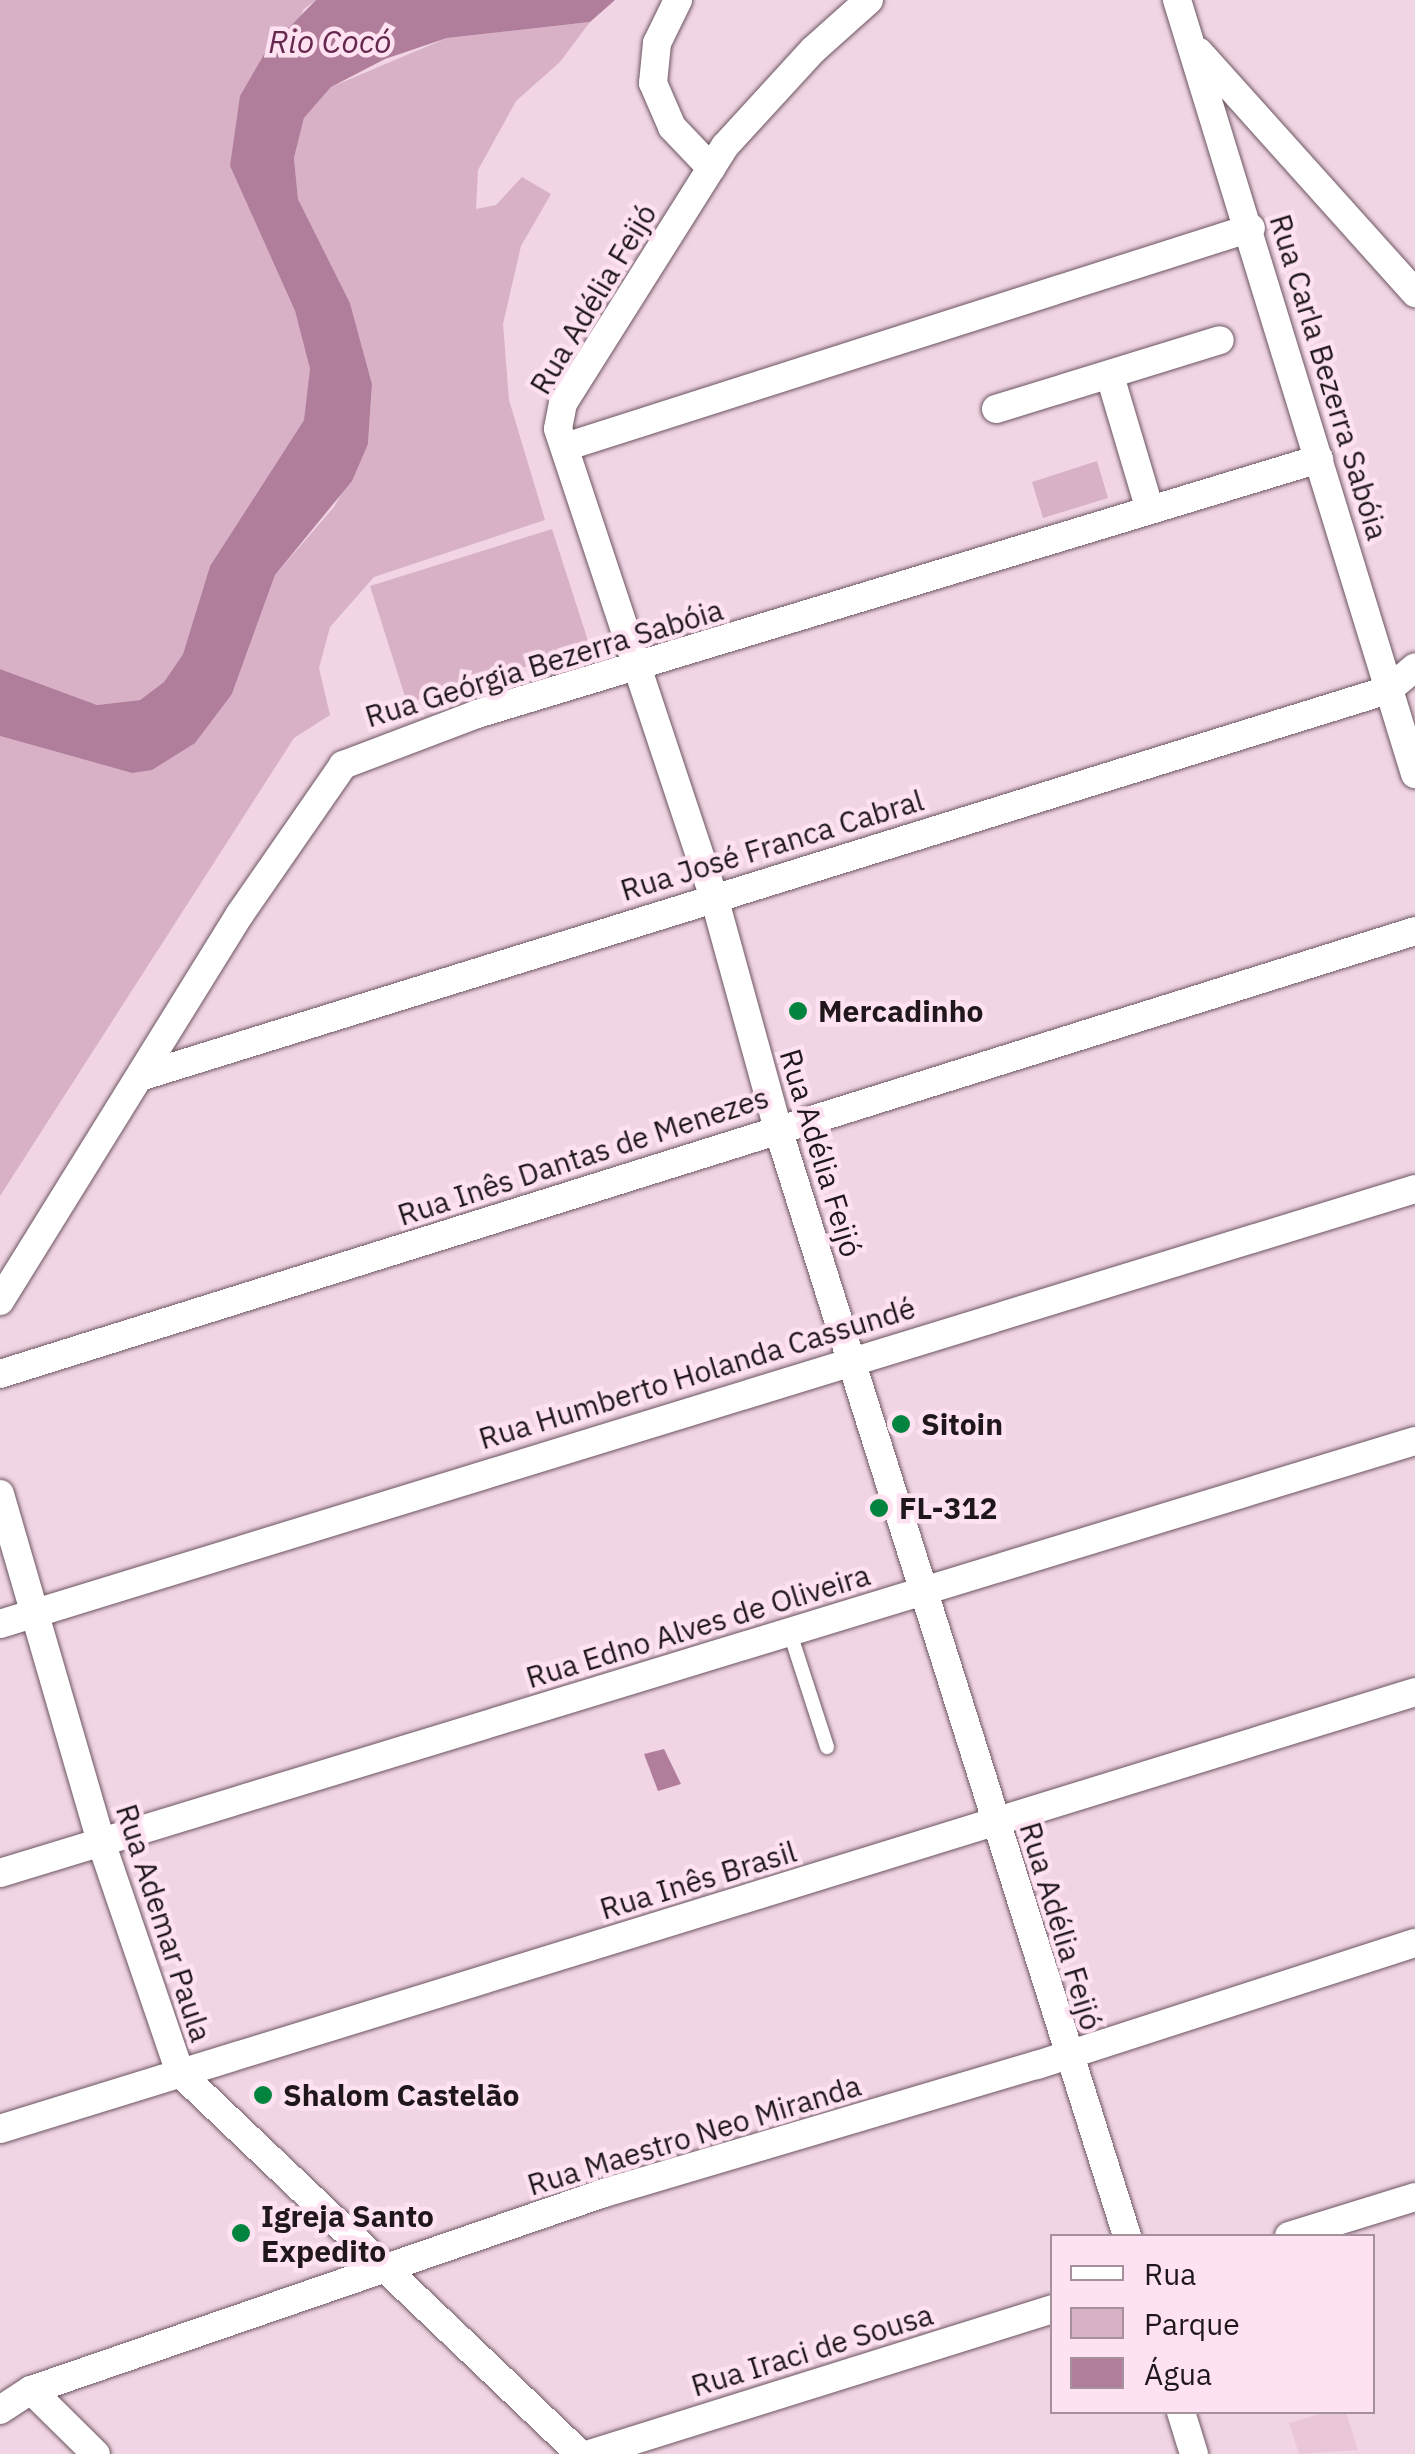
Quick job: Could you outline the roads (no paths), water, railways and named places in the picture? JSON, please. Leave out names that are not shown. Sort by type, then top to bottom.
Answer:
[{"type":"street","points":[[678,0],[657,43],[652,84],[672,127],[710,168]]},
{"type":"street","name":"Rua Adélia Feijó","points":[[869,0],[742,126],[710,168],[562,403],[557,422],[714,896],[778,1128],[1066,2056],[1126,2234]]},
{"type":"street","name":"Rua Carla Bezerra Sabóia","points":[[1177,0],[1251,228],[1415,774]]},
{"type":"street","points":[[1192,43],[1415,292]]},
{"type":"street","points":[[565,448],[1251,228]]},
{"type":"street","points":[[996,409],[1220,340]]},
{"type":"street","points":[[1110,376],[1149,507]]},
{"type":"street","name":"Rua Geórgia Bezerra Sabóia","points":[[0,1301],[260,882],[343,765],[477,714],[641,668],[1149,507],[1319,459]]},
{"type":"street","name":"Rua José Franca Cabral","points":[[143,1076],[1388,690],[1415,667]]},
{"type":"street","name":"Rua Inês Dantas de Menezes","points":[[0,1374],[1415,930]]},
{"type":"street","name":"Rua Humberto Holanda Cassundé","points":[[0,1624],[1415,1188]]},
{"type":"street","name":"Rua Edno Alves de Oliveira","points":[[0,1874],[1415,1441]]},
{"type":"street","name":"Rua Ademar Paula","points":[[0,1494],[101,1842],[180,2073],[580,2454]]},
{"type":"street","name":"Rua Inês Brasil","points":[[0,2129],[1415,1692]]},
{"type":"street","name":"Rua Maestro Neo Miranda","points":[[0,2410],[31,2390],[604,2192],[1066,2056],[1415,1943]]},
{"type":"street","points":[[1295,2234],[1415,2197]]},
{"type":"street","name":"Rua Iraci de Sousa","points":[[590,2454],[1050,2310]]},
{"type":"street","points":[[31,2390],[96,2454]]},
{"type":"street","points":[[1182,2414],[1194,2454]]},
{"type":"lane","points":[[790,1633],[827,1747]]},
{"type":"water","name":"Rio Cocó","points":[[316,0],[615,0],[590,22],[447,38],[385,59],[331,87],[304,118],[294,158],[298,199],[350,303],[372,384],[368,444],[352,481],[275,575],[232,694],[195,743],[152,770],[132,773],[0,736],[0,669],[97,705],[140,700],[164,682],[183,654],[210,566],[304,420],[310,369],[295,311],[230,166],[240,96],[266,51]]},
{"type":"water","points":[[664,1749],[681,1784],[658,1791],[644,1754]]},
{"type":"place","name":"Mercadinho","points":[[798,1011]]},
{"type":"place","name":"Sitoin","points":[[901,1424]]},
{"type":"place","name":"FL-312","points":[[879,1508]]},
{"type":"place","name":"Shalom Castelão","points":[[263,2095]]},
{"type":"place","name":"Igreja Santo Expedito","points":[[241,2233]]}]
